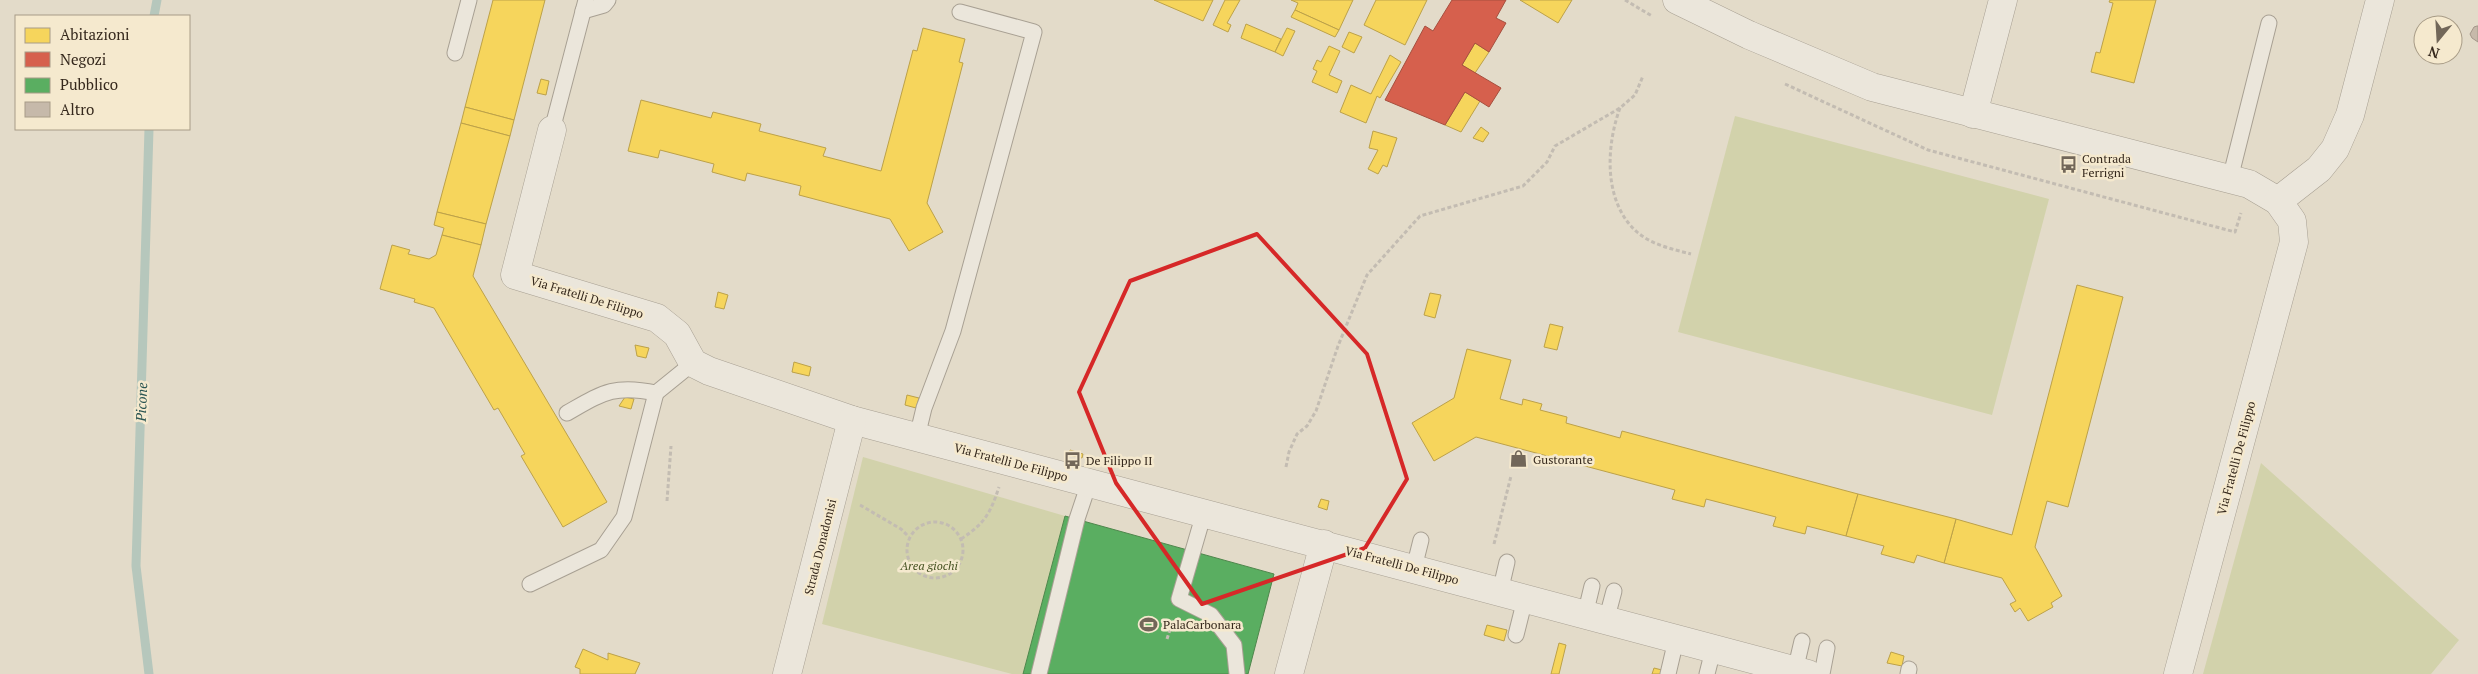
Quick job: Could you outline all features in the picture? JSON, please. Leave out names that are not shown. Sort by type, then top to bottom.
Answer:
[{"type":"street","points":[[1678,0],[1750,35],[1872,87],[2249,184],[2278,201],[2318,168],[2335,150],[2350,115],[2380,0]]},
{"type":"street","points":[[1973,114],[2003,0]]},
{"type":"street","name":"Via Fratelli De Filippo","points":[[552,130],[515,275],[657,318],[677,334],[693,363],[709,371],[852,420],[1414,568],[1676,640],[1710,662],[1808,673]]},
{"type":"street","name":"Via Fratelli De Filippo","points":[[2178,674],[2294,242],[2292,221],[2278,201]]},
{"type":"street","name":"Strada Donadonisi","points":[[787,674],[852,420]]},
{"type":"street","points":[[1289,674],[1324,544]]},
{"type":"lane","points":[[455,53],[469,0]]},
{"type":"lane","points":[[585,6],[604,5],[608,0]]},
{"type":"lane","name":"Via Fratelli De Filippo","points":[[552,130],[585,6]]},
{"type":"lane","points":[[917,437],[924,408],[953,331],[1034,32],[960,12]]},
{"type":"lane","points":[[2230,180],[2269,23]]},
{"type":"lane","points":[[530,584],[601,550],[624,517],[656,393],[693,363]]},
{"type":"lane","points":[[567,413],[603,392],[631,388],[656,393]]},
{"type":"lane","points":[[1039,674],[1077,519],[1089,483]]},
{"type":"lane","points":[[1204,513],[1179,600],[1211,614],[1234,645],[1237,674]]},
{"type":"lane","points":[[1414,568],[1421,540]]},
{"type":"lane","points":[[1507,562],[1503,593],[1516,634]]},
{"type":"lane","points":[[1592,586],[1596,618]]},
{"type":"lane","points":[[1596,618],[1614,591]]},
{"type":"lane","points":[[1668,674],[1676,640]]},
{"type":"lane","points":[[1802,641],[1808,673]]},
{"type":"lane","points":[[1808,673],[1827,648]]},
{"type":"path","points":[[1286,466],[1289,452],[1298,434],[1307,426],[1316,410],[1338,346],[1366,275],[1420,216],[1523,186],[1547,162],[1555,146],[1620,108],[1635,95],[1644,76]]},
{"type":"path","points":[[1620,108],[1613,126],[1611,162],[1612,185],[1619,208],[1637,232],[1658,244],[1691,254]]},
{"type":"path","points":[[667,502],[671,446]]},
{"type":"path","points":[[961,539],[984,521],[991,510],[1007,462]]},
{"type":"path","points":[[1503,593],[1512,476]]},
{"type":"path","points":[[852,501],[901,530],[909,537]]},
{"type":"path","points":[[940,522],[956,531],[961,539],[962,558],[958,566],[952,572],[934,578],[925,576],[911,564],[907,556],[909,537],[922,525],[940,522]]},
{"type":"highlighted area","points":[[1257,234],[1367,354],[1407,479],[1365,548],[1202,604],[1116,483],[1079,392],[1130,281]]},
{"type":"green space","points":[[1735,116],[2049,199],[1992,415],[1678,332]]},
{"type":"green space","name":"Area giochi","points":[[863,457],[1065,516],[1023,674],[1012,674],[822,624]]},
{"type":"green space","points":[[2261,463],[2459,640],[2431,674],[2203,674]]},
{"type":"building: Abitazioni","points":[[493,0],[545,0],[514,120],[465,107]]},
{"type":"building: Abitazioni","points":[[1154,0],[1213,0],[1203,21]]},
{"type":"building: Abitazioni","points":[[1225,0],[1240,0],[1227,23],[1231,25],[1228,32],[1213,25]]},
{"type":"building: Abitazioni","points":[[1291,0],[1353,0],[1339,30],[1295,10],[1298,3]]},
{"type":"building: Abitazioni","points":[[1376,0],[1427,0],[1405,45],[1364,25]]},
{"type":"building: Abitazioni","points":[[1520,0],[1572,0],[1558,23]]},
{"type":"building: Abitazioni","points":[[2110,0],[2156,0],[2134,83],[2091,72],[2096,52],[2100,53],[2113,3],[2109,2]]},
{"type":"building: Abitazioni","points":[[1295,10],[1339,30],[1335,37],[1291,17]]},
{"type":"building: Abitazioni","points":[[1246,24],[1281,39],[1275,52],[1241,38]]},
{"type":"building: Abitazioni","points":[[923,28],[965,39],[959,62],[963,63],[927,203],[943,232],[909,251],[890,219],[799,195],[801,186],[747,173],[745,181],[712,172],[714,164],[660,150],[658,158],[628,151],[641,100],[711,118],[713,112],[761,124],[759,131],[826,148],[823,156],[881,171],[913,50],[917,51]]},
{"type":"building: Abitazioni","points":[[1287,28],[1295,31],[1283,56],[1275,52]]},
{"type":"building: Abitazioni","points":[[1349,32],[1362,37],[1354,53],[1342,47]]},
{"type":"building: Abitazioni","points":[[1475,43],[1489,52],[1475,73],[1462,65]]},
{"type":"building: Abitazioni","points":[[1329,46],[1340,51],[1329,75],[1342,81],[1337,93],[1312,82],[1317,71],[1313,69],[1317,60],[1321,62]]},
{"type":"building: Abitazioni","points":[[1390,55],[1401,62],[1380,98],[1377,96],[1366,123],[1340,112],[1351,85],[1371,94]]},
{"type":"building: Abitazioni","points":[[541,79],[549,81],[546,95],[537,93]]},
{"type":"building: Abitazioni","points":[[1465,92],[1480,101],[1461,132],[1445,125]]},
{"type":"building: Abitazioni","points":[[465,107],[514,120],[510,136],[461,123]]},
{"type":"building: Abitazioni","points":[[461,123],[510,136],[486,224],[437,212]]},
{"type":"building: Abitazioni","points":[[1481,127],[1489,133],[1483,142],[1473,138]]},
{"type":"building: Abitazioni","points":[[1373,131],[1397,138],[1387,167],[1383,165],[1378,174],[1368,169],[1378,150],[1369,148]]},
{"type":"building: Abitazioni","points":[[437,212],[486,224],[481,245],[442,235],[444,228],[434,225]]},
{"type":"building: Abitazioni","points":[[442,235],[481,245],[473,276],[607,502],[563,527],[521,456],[525,454],[498,408],[494,410],[434,308],[414,302],[415,299],[380,289],[392,245],[410,250],[408,254],[429,259],[436,255]]},
{"type":"building: Abitazioni","points":[[2077,285],[2123,297],[2068,507],[2047,501],[2035,547],[2062,596],[2051,603],[2053,607],[2028,621],[2020,608],[2015,612],[2010,604],[2016,601],[2002,578],[1944,563],[1956,519],[2012,535]]},
{"type":"building: Abitazioni","points":[[718,292],[728,295],[724,309],[715,307]]},
{"type":"building: Abitazioni","points":[[1430,293],[1441,295],[1435,318],[1424,315]]},
{"type":"building: Abitazioni","points":[[1550,324],[1563,327],[1557,350],[1544,347]]},
{"type":"building: Abitazioni","points":[[635,345],[649,348],[646,358],[637,356]]},
{"type":"building: Abitazioni","points":[[1467,349],[1511,360],[1500,399],[1522,405],[1523,399],[1542,404],[1540,410],[1567,417],[1566,423],[1620,438],[1622,431],[1858,494],[1846,536],[1807,526],[1805,534],[1773,526],[1776,517],[1706,499],[1704,507],[1672,499],[1675,490],[1476,437],[1434,461],[1412,423],[1454,398]]},
{"type":"building: Abitazioni","points":[[794,362],[811,367],[809,376],[792,372]]},
{"type":"building: Abitazioni","points":[[907,395],[919,398],[916,408],[905,405]]},
{"type":"building: Abitazioni","points":[[625,397],[634,399],[631,409],[619,406]]},
{"type":"building: Abitazioni","points":[[1070,450],[1083,454],[1082,458],[1069,455]]},
{"type":"building: Abitazioni","points":[[1858,494],[1956,519],[1944,563],[1917,555],[1914,563],[1881,554],[1884,546],[1846,536]]},
{"type":"building: Abitazioni","points":[[1321,499],[1329,501],[1327,510],[1318,507]]},
{"type":"building: Abitazioni","points":[[1134,569],[1153,644],[1171,644],[1184,652],[1208,627],[1223,651],[1225,674],[1053,674],[1061,642],[1076,611],[1101,586]]},
{"type":"building: Abitazioni","points":[[1155,607],[1181,610],[1197,617],[1208,627],[1184,652],[1171,644],[1153,644],[1144,610]]},
{"type":"building: Abitazioni","points":[[1487,625],[1507,630],[1504,641],[1484,635]]},
{"type":"building: Abitazioni","points":[[1559,643],[1566,645],[1559,674],[1551,674]]},
{"type":"building: Abitazioni","points":[[583,649],[608,660],[608,653],[640,663],[635,674],[580,674],[580,669],[575,667]]},
{"type":"building: Abitazioni","points":[[1891,652],[1904,656],[1902,666],[1887,663]]},
{"type":"building: Abitazioni","points":[[1654,668],[1662,670],[1661,674],[1652,674]]},
{"type":"building: Negozi","points":[[1452,0],[1506,0],[1496,18],[1506,23],[1489,52],[1475,43],[1462,65],[1501,88],[1489,107],[1465,92],[1445,125],[1385,100],[1425,26],[1433,31]]},
{"type":"building: Pubblico","name":"PalaCarbonara","points":[[1065,516],[1274,574],[1248,674],[1023,674]]},
{"type":"building: Altro","points":[[2478,26],[2478,42],[2470,34],[2474,27]]},
{"type":"waterway","name":"Picone","points":[[154,15],[157,0]]},
{"type":"waterway","name":"Picone","points":[[149,130],[136,566],[149,674]]},
{"type":"place","name":"Contrada Ferrigni","points":[[2068,165]]},
{"type":"place","name":"Gustorante","points":[[1519,459]]},
{"type":"place","name":"De Filippo II","points":[[1072,460]]},
{"type":"place","name":"PalaCarbonara","points":[[1149,624]]}]
